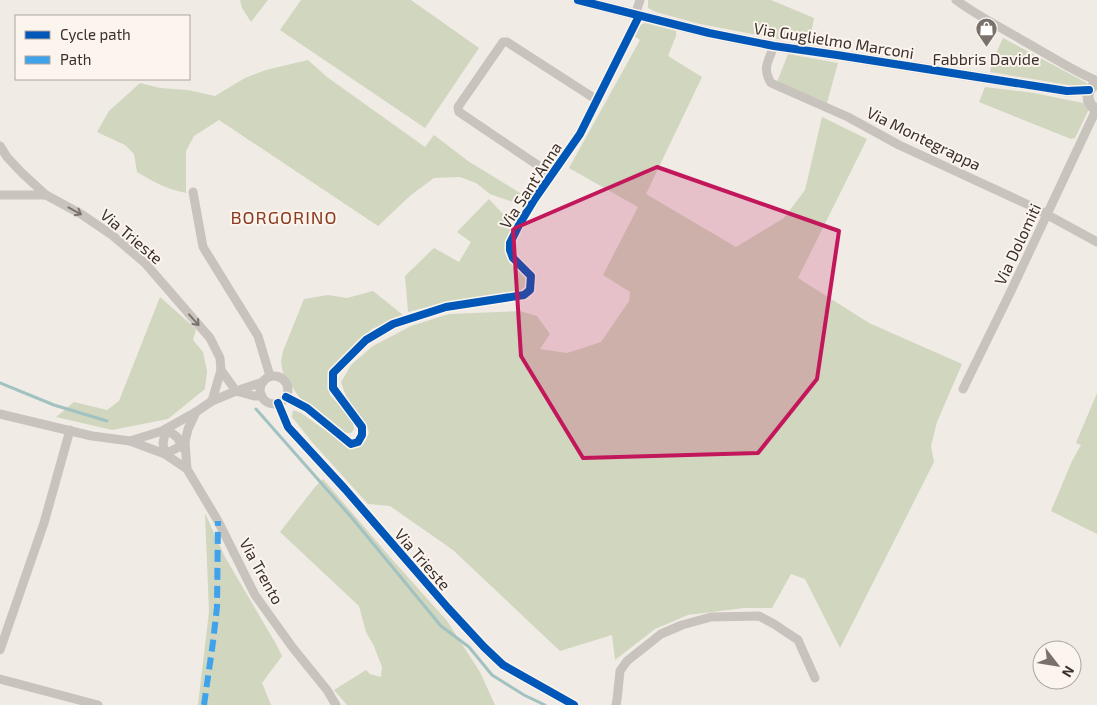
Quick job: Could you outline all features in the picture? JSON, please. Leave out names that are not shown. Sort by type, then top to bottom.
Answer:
[{"type":"street","name":"Via Guglielmo Marconi","points":[[578,0],[709,33],[774,46],[838,54],[1067,91],[1094,108]]},
{"type":"street","name":"Via Sant'Anna","points":[[282,400],[308,408],[351,444],[358,442],[362,435],[362,428],[333,388],[333,373],[366,340],[393,324],[446,308],[524,295],[530,290],[531,276],[513,258],[510,243],[524,217],[580,134],[637,16],[640,0]]},
{"type":"street","points":[[956,0],[970,10],[1084,75],[1094,85],[1088,99],[1094,108]]},
{"type":"street","points":[[551,176],[459,112],[458,107],[503,42],[507,42],[597,100]]},
{"type":"street","name":"Via Montegrappa","points":[[774,46],[766,66],[766,74],[771,83],[848,116],[899,145],[1047,215],[1097,242]]},
{"type":"street","name":"Via Guglielmo Marconi","points":[[1067,91],[1094,85]]},
{"type":"street","name":"Via Dolomiti","points":[[963,389],[1047,215],[1094,108]]},
{"type":"street","name":"Via Trieste","points":[[0,146],[22,173],[46,195],[81,214],[112,235],[145,264],[210,338],[220,358],[221,370],[236,391]]},
{"type":"street","points":[[193,192],[203,248],[258,336],[266,379],[261,386],[262,396],[265,400],[274,403],[282,400],[288,388],[280,377],[275,376],[266,379],[236,391]]},
{"type":"street","points":[[0,195],[46,195]]},
{"type":"street","points":[[212,401],[221,370]]},
{"type":"street","points":[[236,391],[254,396],[262,396]]},
{"type":"street","name":"Via Trento","points":[[130,441],[166,429],[212,401],[236,391]]},
{"type":"street","name":"Via Trieste","points":[[282,400],[288,427],[345,488],[448,608],[503,666],[574,705]]},
{"type":"street","name":"Via Trento","points":[[187,470],[184,446],[188,429],[196,412]]},
{"type":"street","name":"Via Trento","points":[[0,414],[92,436],[130,441],[165,454],[187,470],[218,521],[255,595],[293,648],[327,690],[336,705]]},
{"type":"street","points":[[166,429],[177,437],[184,446],[165,454],[163,443],[166,429]]},
{"type":"street","points":[[0,650],[44,523],[70,430]]},
{"type":"street","points":[[616,705],[620,672],[627,661],[661,634],[682,625],[711,617],[759,616],[774,624],[798,640],[815,678]]},
{"type":"street","points":[[0,679],[98,705]]},
{"type":"highlighted area","points":[[657,167],[839,231],[817,379],[758,453],[583,458],[521,356],[513,229]]},
{"type":"green space","points":[[240,0],[268,0],[251,22],[242,8]]},
{"type":"green space","points":[[301,0],[411,0],[479,48],[425,128],[280,30]]},
{"type":"green space","points":[[648,0],[771,0],[814,18],[809,45],[700,24],[656,12],[648,8]]},
{"type":"green space","points":[[645,23],[676,31],[676,36],[668,56],[702,77],[646,194],[736,247],[784,218],[805,190],[822,117],[867,139],[798,278],[869,323],[962,364],[937,422],[931,446],[934,462],[840,648],[805,579],[791,574],[772,608],[744,608],[688,615],[655,629],[615,660],[612,635],[560,651],[453,550],[390,506],[368,504],[292,417],[293,410],[301,413],[350,448],[362,444],[369,432],[346,396],[341,382],[351,365],[373,346],[411,326],[449,314],[520,311],[537,316],[550,334],[540,349],[567,353],[601,342],[629,301],[630,292],[603,275],[638,207],[569,168],[640,40],[634,36],[640,25]]},
{"type":"green space","points":[[1003,38],[1087,83],[1086,88],[990,72],[991,65]]},
{"type":"green space","points":[[788,54],[838,63],[827,103],[777,82]]},
{"type":"green space","points":[[308,60],[327,77],[425,147],[434,135],[468,161],[530,199],[522,205],[490,194],[476,183],[460,177],[434,178],[411,195],[378,226],[219,120],[194,136],[186,151],[186,193],[160,185],[137,172],[134,154],[125,145],[97,132],[109,111],[140,83],[160,88],[188,90],[215,96],[245,78],[266,70]]},
{"type":"green space","points":[[985,87],[1034,93],[1083,103],[1089,109],[1075,138],[1071,139],[979,102]]},
{"type":"green space","points":[[489,199],[514,226],[511,261],[527,279],[527,288],[524,291],[443,303],[408,312],[405,276],[434,248],[459,262],[471,242],[457,232]]},
{"type":"green space","points":[[373,291],[403,315],[372,329],[343,355],[328,375],[330,395],[352,419],[354,429],[351,433],[345,433],[299,397],[283,373],[281,362],[283,351],[304,299],[328,295],[347,298]]},
{"type":"green space","points":[[160,297],[196,329],[193,340],[203,352],[207,371],[205,389],[168,419],[112,430],[56,417],[74,402],[107,410],[119,401]]},
{"type":"green space","points":[[1097,393],[1097,534],[1051,511],[1072,461],[1081,445],[1076,443]]},
{"type":"green space","points":[[323,479],[447,621],[480,672],[495,705],[347,705],[334,690],[366,670],[370,674],[381,677],[382,667],[366,632],[359,606],[280,532]]},
{"type":"green space","points":[[205,513],[225,557],[282,656],[262,683],[271,705],[198,705],[209,612]]},
{"type":"waterway","points":[[0,383],[54,405],[107,421]]},
{"type":"waterway","points":[[256,409],[352,518],[441,626],[469,647],[492,675],[524,695],[545,705]]},
{"type":"marked path","points":[[204,705],[217,607],[218,521]]},
{"type":"cycle path","points":[[578,0],[709,33],[774,46],[1067,91],[1089,90]]},
{"type":"cycle path","points":[[286,397],[307,408],[351,444],[358,442],[362,435],[362,427],[333,388],[333,373],[366,340],[393,324],[446,307],[524,295],[530,290],[531,276],[513,258],[510,243],[534,200],[580,134],[639,16]]},
{"type":"cycle path","points":[[278,403],[288,427],[484,647],[503,665],[574,705]]},
{"type":"place","name":"Fabbris Davide","points":[[986,48]]},
{"type":"district","name":"BORGORINO","points":[[284,217]]}]
